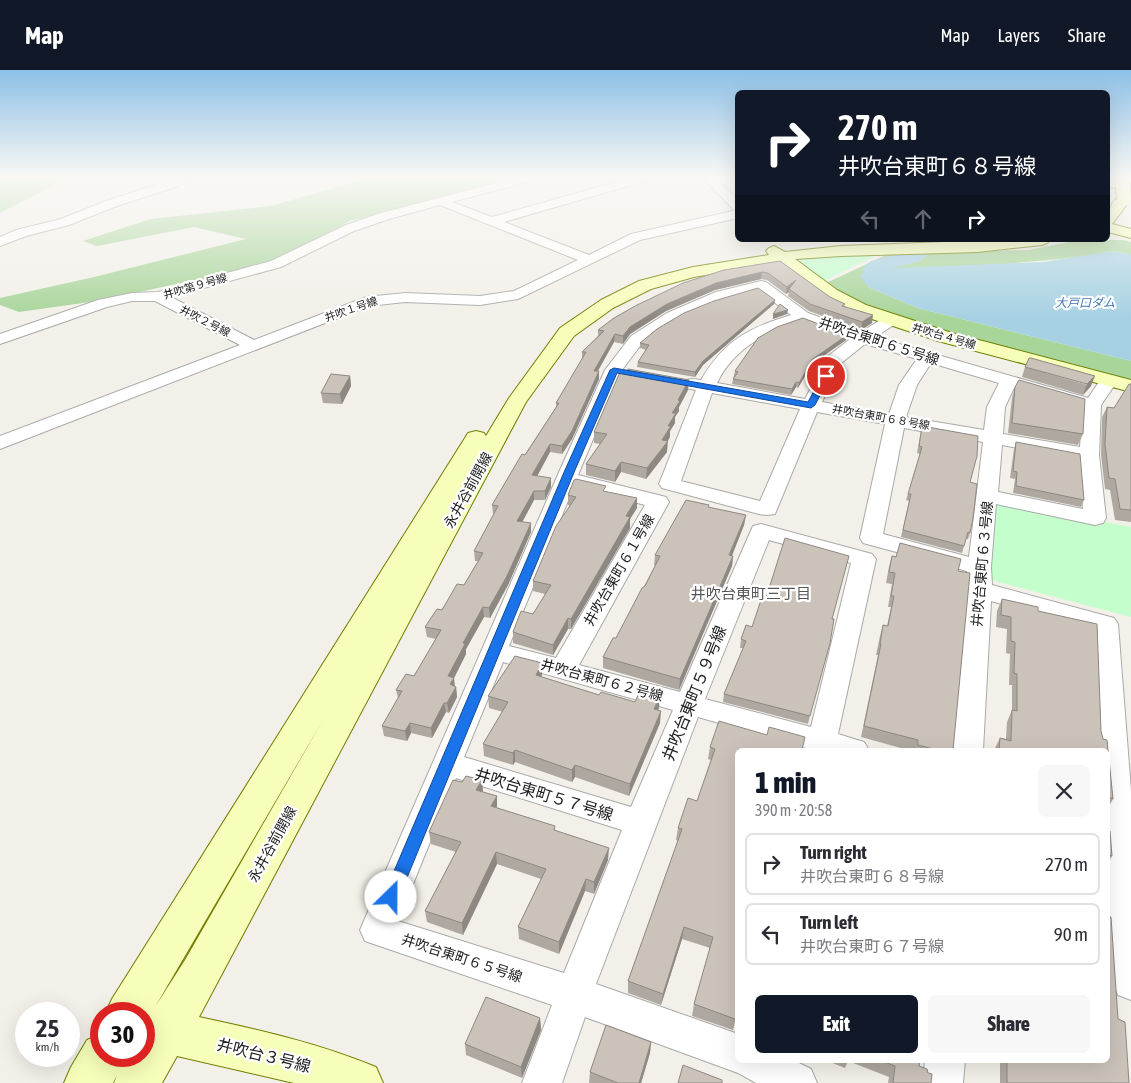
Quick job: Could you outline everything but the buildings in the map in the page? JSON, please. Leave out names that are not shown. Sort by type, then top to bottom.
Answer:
[{"type":"street","points":[[0,242],[22,233],[56,224]]},
{"type":"street","name":"井吹第９号線","points":[[0,339],[103,303],[132,297],[158,296],[276,264],[361,224]]},
{"type":"street","points":[[501,224],[589,260]]},
{"type":"street","name":"井吹１号線","points":[[0,443],[366,302],[382,298],[410,296],[485,302],[500,300],[518,295],[636,237],[692,224]]},
{"type":"street","points":[[1110,229],[1131,234]]},
{"type":"street","name":"永井谷前開線","points":[[134,1002],[527,354],[550,329],[588,303],[628,285],[686,266],[778,253],[943,242]]},
{"type":"street","name":"永井谷前開線","points":[[155,1030],[200,974],[516,402],[566,332],[607,304],[645,286],[692,272],[778,253],[977,247],[1023,242]]},
{"type":"street","name":"井吹台４号線","points":[[778,253],[831,294],[860,309],[891,320],[1131,386]]},
{"type":"street","name":"井吹台東町６５号線","points":[[573,994],[377,930],[614,370],[636,339],[672,316],[720,295],[761,285],[803,316],[862,338],[1092,405]]},
{"type":"street","name":"井吹２号線","points":[[158,296],[252,345]]},
{"type":"street","points":[[803,316],[777,324],[748,338],[725,356],[706,386],[669,484],[767,509],[811,405],[833,361],[862,338],[891,320]]},
{"type":"street","points":[[927,357],[908,385],[896,419],[871,538],[1105,624],[1110,748]]},
{"type":"street","points":[[614,370],[633,374]]},
{"type":"street","points":[[988,496],[1095,518],[1089,455],[1092,405],[1109,380]]},
{"type":"street","name":"井吹台東町６８号線","points":[[679,381],[1089,455]]},
{"type":"street","name":"井吹台東町６３号線","points":[[968,748],[979,578],[996,407],[1009,381]]},
{"type":"street","name":"井吹台東町６１号線","points":[[563,669],[658,502],[567,478]]},
{"type":"street","name":"井吹台東町５９号線","points":[[542,1083],[573,994],[689,704],[761,531],[864,558],[821,746]]},
{"type":"street","name":"井吹台東町６２号線","points":[[494,651],[689,704],[821,746],[838,748]]},
{"type":"street","points":[[1110,750],[1113,825],[1131,982]]},
{"type":"street","name":"井吹台東町５７号線","points":[[446,764],[641,823]]},
{"type":"street","points":[[573,994],[735,1053]]},
{"type":"street","name":"井吹台３号線","points":[[155,1030],[293,1060],[360,1083]]},
{"type":"street","points":[[758,1063],[797,1083]]},
{"type":"street","points":[[943,1083],[945,1063]]},
{"type":"street","points":[[88,1083],[97,1067]]},
{"type":"street","name":"永井谷前開線","points":[[137,1083],[142,1067]]},
{"type":"green space","points":[[135,224],[344,224],[300,249],[256,267],[97,301],[19,312],[0,305],[0,298],[94,277],[246,239],[194,227],[97,246],[83,241]]},
{"type":"green space","points":[[1110,240],[1123,240],[1131,242],[1131,255],[1113,251],[1080,257],[996,265],[868,287],[918,308],[1131,361],[1131,381],[910,321],[855,300],[826,283],[886,255],[954,251],[1029,250],[1069,242],[1110,242]]},
{"type":"green space","points":[[879,254],[820,283],[796,261],[798,257]]},
{"type":"green space","points":[[994,500],[1131,527],[1131,617],[987,579]]},
{"type":"water","name":"大戸口ダム","points":[[1113,251],[1131,255],[1131,361],[918,308],[868,287],[859,275],[873,269],[1044,262]]},
{"type":"waterway","points":[[873,269],[878,265],[914,257],[930,242]]},
{"type":"district","name":"井吹台東町三丁目","points":[[751,593]]},
{"type":"route","points":[[391,897],[570,470],[614,370],[811,405],[826,376]]}]
